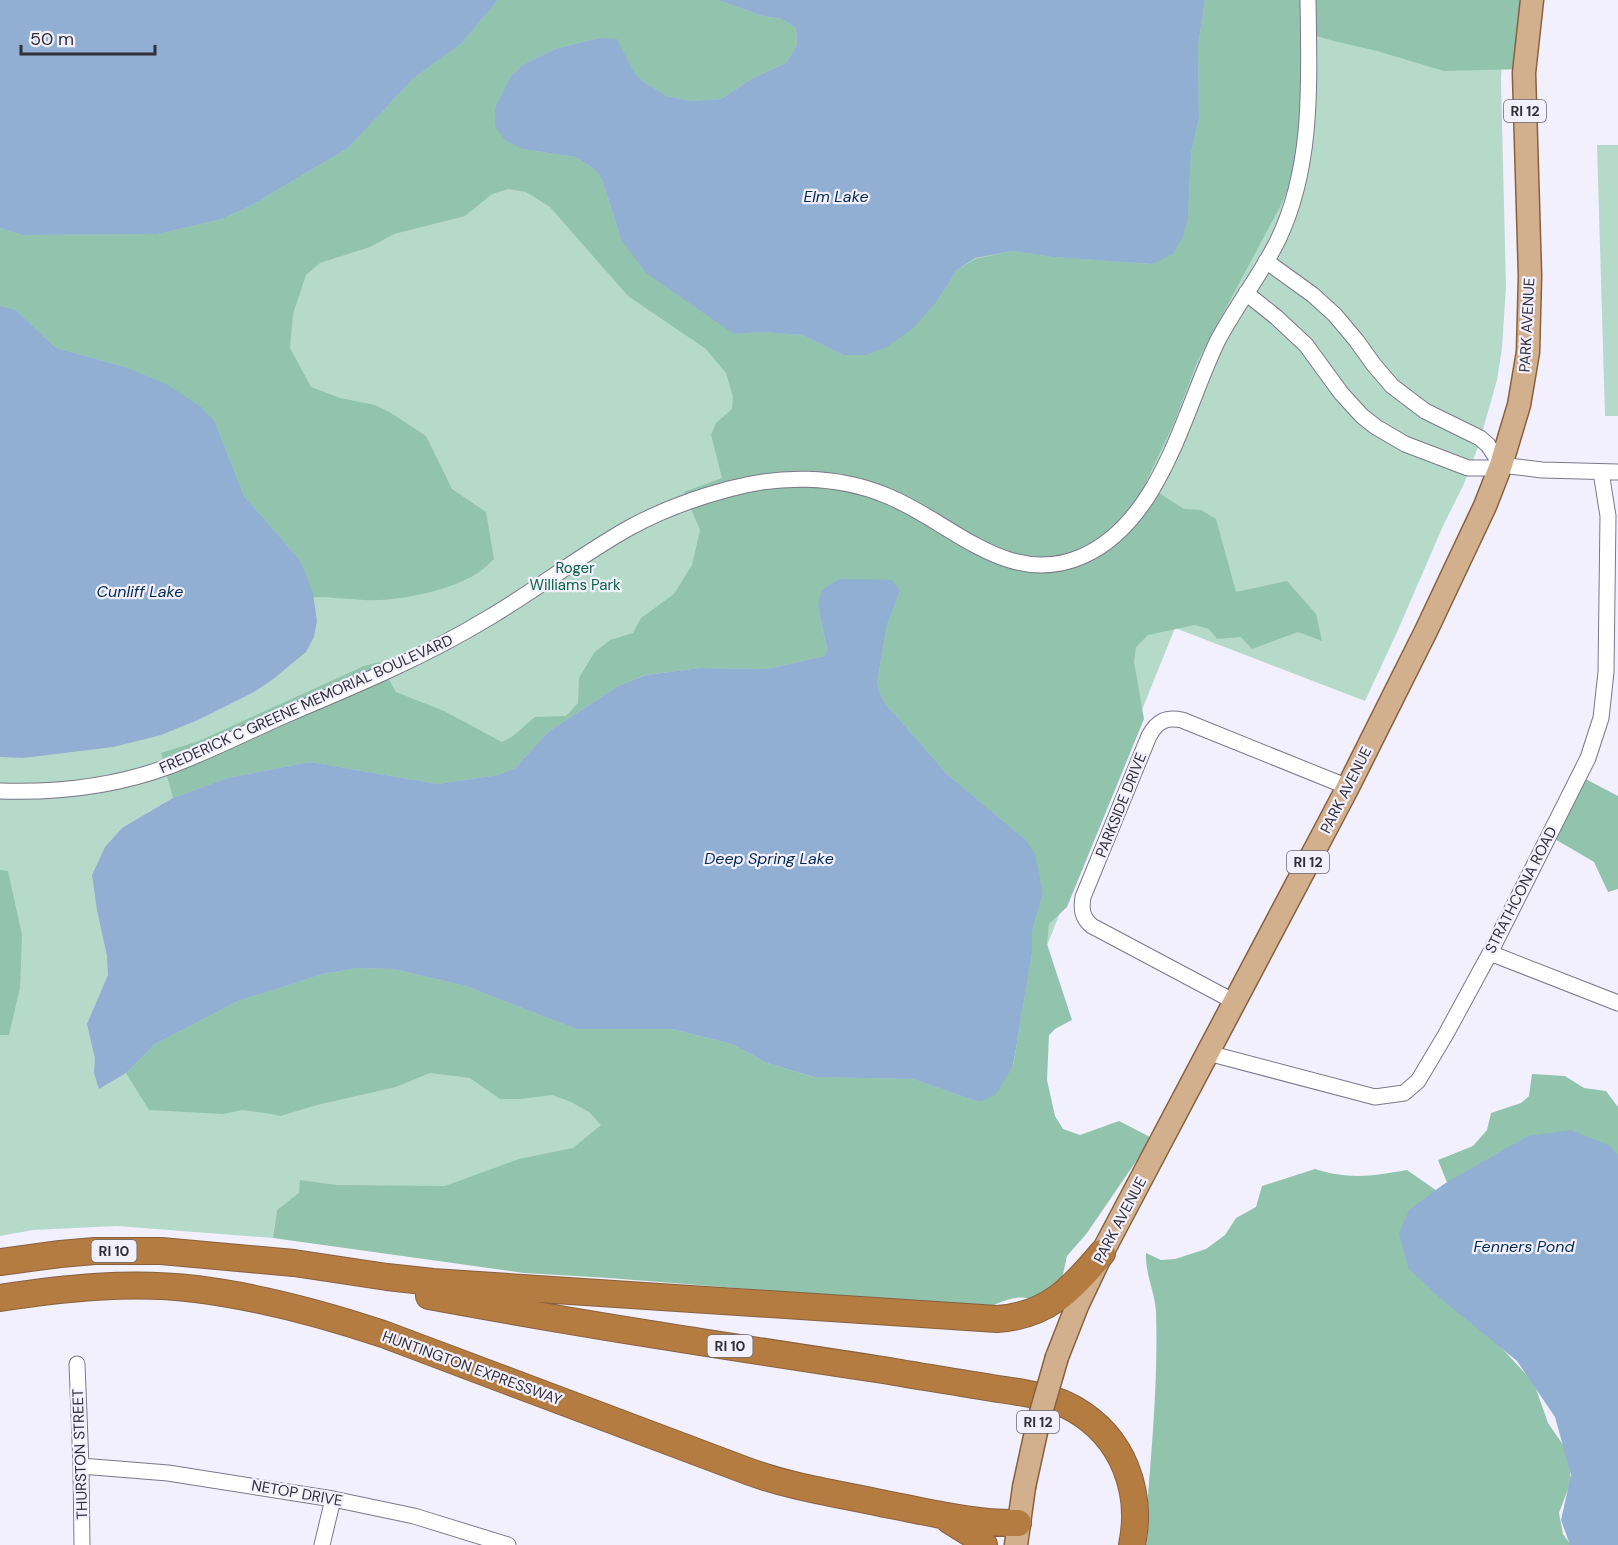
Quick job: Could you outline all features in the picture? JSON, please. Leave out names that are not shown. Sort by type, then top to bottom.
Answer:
[{"type":"highway","name":"RI 10","points":[[0,1262],[95,1251],[161,1251],[229,1257],[541,1316],[1050,1398],[1075,1409],[1090,1421],[1111,1442],[1123,1461],[1135,1503],[1132,1545]]},
{"type":"highway","points":[[229,1257],[321,1266],[433,1282],[997,1319],[1033,1312],[1055,1301],[1077,1282],[1102,1253]]},
{"type":"highway","name":"HUNTINGTON EXPRESSWAY","points":[[0,1298],[64,1289],[129,1286],[195,1289],[259,1299],[321,1315],[383,1335],[764,1477],[813,1490],[932,1513]]},
{"type":"highway","points":[[932,1513],[990,1522],[1017,1534]]},
{"type":"highway","points":[[932,1513],[961,1527],[984,1545]]},
{"type":"main road","name":"PARK AVENUE","points":[[1017,1534],[1024,1487],[1038,1423],[1057,1357],[1077,1306],[1102,1253],[1348,787],[1431,621],[1485,506],[1501,465],[1519,405],[1528,352],[1530,276],[1524,73],[1532,0]]},
{"type":"street","name":"FREDERICK C GREENE MEMORIAL BOULEVARD","points":[[0,791],[51,791],[92,787],[132,778],[184,761],[404,663],[465,632],[632,526],[676,506],[743,485],[782,479],[846,483],[897,500],[979,547],[1005,559],[1030,565],[1043,566],[1067,562],[1093,551],[1116,534],[1148,498],[1165,466],[1217,342],[1278,241],[1285,224],[1292,205],[1302,160],[1308,108],[1308,0]]},
{"type":"street","points":[[1266,261],[1313,295],[1335,315],[1392,386],[1425,411],[1480,438],[1488,445],[1501,465]]},
{"type":"street","points":[[1246,293],[1296,335],[1316,357],[1351,404],[1376,427],[1414,448],[1479,470],[1501,465],[1542,470],[1618,472]]},
{"type":"street","name":"STRATHCONA ROAD","points":[[1208,1053],[1375,1097],[1404,1093],[1418,1081],[1490,953],[1588,758],[1601,718],[1606,672],[1608,516],[1601,472]]},
{"type":"street","name":"PARKSIDE DRIVE","points":[[1235,1002],[1092,926],[1086,922],[1083,915],[1083,897],[1149,736],[1159,722],[1166,719],[1182,720],[1348,787]]},
{"type":"street","points":[[1490,953],[1618,1003]]},
{"type":"street","name":"THURSTON STREET","points":[[77,1364],[82,1545]]},
{"type":"street","name":"NETOP DRIVE","points":[[81,1466],[168,1473],[333,1499],[414,1516],[508,1545]]},
{"type":"street","points":[[322,1545],[333,1499]]},
{"type":"green space","name":"Roger Williams Park","points":[[0,0],[1508,0],[1501,81],[1506,287],[1502,348],[1497,380],[1478,447],[1463,486],[1365,701],[1175,628],[1027,995],[994,1153],[277,1210],[273,1238],[117,1226],[33,1230],[0,1236]]},
{"type":"green space","points":[[498,0],[718,0],[763,16],[782,19],[796,28],[797,45],[786,63],[751,79],[721,99],[691,101],[667,96],[635,74],[617,40],[599,38],[555,49],[524,64],[511,76],[495,107],[495,126],[523,149],[575,157],[593,168],[602,179],[621,239],[734,334],[762,332],[802,335],[843,355],[937,301],[957,270],[975,259],[1013,251],[1053,257],[1152,264],[1188,218],[1191,154],[1199,118],[1198,46],[1205,0],[1529,0],[1525,69],[1444,71],[1303,32],[1301,137],[1287,191],[1198,360],[1174,423],[1145,484],[1184,509],[1201,510],[1216,519],[1236,592],[1287,581],[1316,614],[1322,641],[1298,632],[1252,649],[1241,637],[1217,639],[1209,629],[1195,625],[1148,635],[1136,647],[1134,662],[1144,719],[1067,907],[1049,924],[1047,944],[1072,1020],[1049,1035],[1047,1080],[1055,1116],[1063,1129],[1080,1135],[1119,1121],[1152,1138],[1087,1233],[1067,1256],[1062,1279],[1035,1300],[1016,1298],[987,1308],[524,1273],[273,1238],[277,1210],[299,1193],[300,1180],[337,1185],[445,1186],[519,1159],[573,1148],[601,1125],[589,1112],[552,1095],[500,1099],[470,1078],[430,1073],[396,1087],[280,1116],[242,1110],[224,1114],[149,1110],[126,1073],[155,1044],[238,1001],[323,974],[357,968],[394,969],[466,986],[576,1029],[672,1029],[732,1044],[767,1063],[813,1077],[913,1079],[979,1102],[1013,1066],[1032,953],[1032,931],[1043,894],[1026,840],[947,774],[885,703],[880,694],[877,683],[887,625],[900,591],[818,606],[827,650],[825,656],[767,669],[700,668],[645,675],[618,686],[548,732],[515,768],[498,775],[438,784],[310,762],[227,778],[173,798],[161,753],[199,741],[364,666],[379,662],[396,692],[444,711],[502,742],[513,736],[535,717],[566,716],[578,703],[579,678],[594,653],[610,640],[633,633],[641,618],[674,594],[692,565],[700,530],[684,492],[722,478],[711,435],[716,423],[732,409],[733,397],[726,373],[706,349],[628,296],[550,207],[526,192],[508,189],[492,194],[465,216],[394,234],[370,247],[320,263],[306,275],[293,314],[290,348],[311,387],[340,398],[375,405],[426,436],[452,489],[486,512],[494,559],[481,571],[465,580],[422,594],[377,600],[313,597],[300,560],[244,496],[215,422],[125,367],[56,348],[16,310],[0,306],[0,228],[24,235],[158,234],[222,219],[252,205],[348,148],[414,78],[461,44]]},
{"type":"green space","points":[[1597,145],[1618,145],[1618,416],[1605,416]]},
{"type":"green space","points":[[1580,776],[1618,796],[1618,889],[1608,892],[1594,862],[1548,835]]},
{"type":"green space","points":[[0,870],[8,871],[22,935],[20,988],[9,1035],[0,1035]]},
{"type":"green space","points":[[1532,1074],[1565,1076],[1584,1088],[1606,1091],[1618,1107],[1618,1171],[1450,1190],[1438,1160],[1473,1146],[1487,1130],[1491,1113],[1521,1103],[1529,1096]]},
{"type":"green space","points":[[1315,1169],[1350,1176],[1407,1170],[1440,1193],[1497,1343],[1534,1383],[1548,1423],[1568,1452],[1571,1481],[1559,1513],[1563,1534],[1571,1545],[1146,1545],[1155,1404],[1156,1312],[1146,1253],[1161,1260],[1175,1259],[1206,1249],[1225,1235],[1236,1218],[1256,1207],[1262,1186]]},
{"type":"water","points":[[0,0],[498,0],[461,44],[414,78],[348,148],[252,205],[222,219],[158,234],[23,235],[0,228]]},
{"type":"water","name":"Elm Lake","points":[[718,0],[1205,0],[1198,46],[1199,118],[1191,154],[1188,218],[1183,236],[1173,254],[1152,264],[1052,257],[1013,251],[975,258],[957,270],[937,301],[913,328],[887,347],[866,355],[843,355],[802,335],[762,332],[734,334],[646,273],[621,239],[602,179],[593,168],[575,157],[523,149],[506,141],[495,126],[495,107],[511,76],[524,64],[555,49],[599,38],[617,39],[635,74],[644,82],[667,96],[691,101],[721,99],[751,79],[786,63],[797,45],[796,28],[782,19],[763,16]]},
{"type":"water","name":"Cunliff Lake","points":[[0,306],[16,310],[56,348],[125,367],[166,384],[201,407],[215,422],[244,496],[300,560],[313,593],[317,621],[314,637],[306,652],[272,680],[254,692],[198,720],[161,735],[113,747],[23,758],[0,757]]},
{"type":"water","name":"Deep Spring Lake","points":[[839,579],[892,580],[900,591],[887,625],[877,683],[880,694],[885,703],[947,774],[1026,840],[1035,854],[1043,894],[1032,931],[1032,953],[1013,1066],[995,1095],[979,1102],[913,1079],[814,1077],[767,1063],[732,1044],[672,1029],[576,1029],[466,986],[394,969],[357,968],[323,974],[238,1001],[155,1044],[126,1073],[99,1089],[94,1073],[95,1059],[87,1024],[108,975],[107,956],[92,875],[105,847],[122,828],[173,798],[227,778],[310,762],[438,784],[498,775],[515,768],[548,732],[618,686],[646,675],[700,668],[767,669],[825,656],[827,649],[818,606],[822,590]]},
{"type":"water","name":"Fenners Pond","points":[[1571,1130],[1610,1146],[1618,1155],[1618,1545],[1570,1545],[1561,1520],[1571,1475],[1555,1417],[1517,1361],[1440,1298],[1409,1269],[1399,1234],[1409,1210],[1444,1184],[1528,1136]]}]
